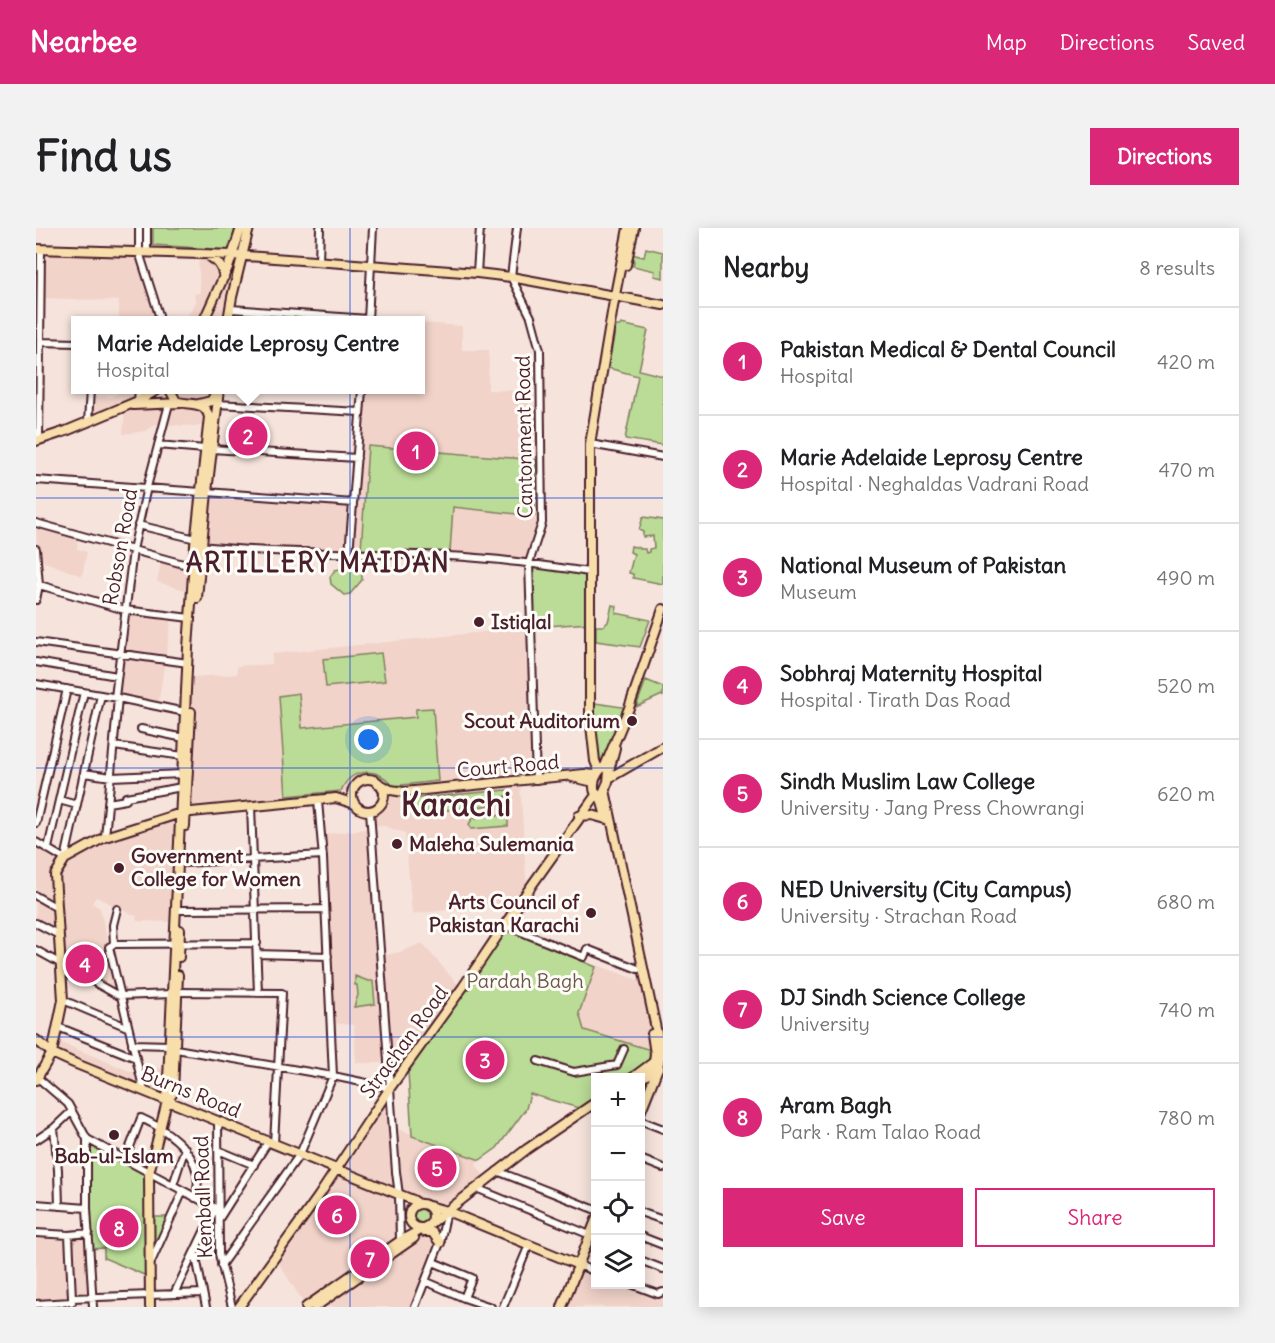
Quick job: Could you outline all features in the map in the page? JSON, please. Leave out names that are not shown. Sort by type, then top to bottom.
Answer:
[{"type":"main road","points":[[206,316],[224,278],[241,228]]},
{"type":"main road","points":[[229,316],[249,228]]},
{"type":"main road","points":[[628,228],[590,444],[591,727],[595,761],[602,774],[600,794],[659,1063],[645,1090]]},
{"type":"main road","points":[[617,296],[634,228]]},
{"type":"main road","points":[[39,250],[233,255],[477,273],[511,277],[663,305]]},
{"type":"main road","points":[[207,255],[218,261],[223,268],[224,278]]},
{"type":"main road","points":[[38,441],[88,422],[150,394]]},
{"type":"main road","points":[[171,394],[182,403]]},
{"type":"main road","points":[[126,405],[199,404],[211,401],[216,394]]},
{"type":"main road","points":[[208,449],[218,394]]},
{"type":"main road","points":[[177,944],[183,863],[182,774],[190,618],[208,449],[209,417],[206,409],[199,404]]},
{"type":"main road","points":[[150,1307],[149,1173],[168,1101],[166,1092],[173,1047],[198,543]]},
{"type":"main road","points":[[645,1100],[661,1052],[600,794],[602,774],[663,609]]},
{"type":"main road","points":[[602,774],[663,747]]},
{"type":"main road","name":"Court Road","points":[[377,783],[391,790],[404,792],[602,774]]},
{"type":"main road","points":[[37,1079],[52,1053],[63,1000],[56,875],[65,859],[105,837],[184,813],[336,798],[369,780],[377,783],[383,790],[382,803]]},
{"type":"main road","points":[[358,784],[352,797],[355,804],[359,808],[370,811],[390,796],[404,792]]},
{"type":"main road","name":"Strachan Road","points":[[239,1307],[390,1088],[463,987],[579,816],[600,794]]},
{"type":"main road","points":[[336,798],[355,804]]},
{"type":"main road","points":[[579,816],[596,816],[606,819]]},
{"type":"main road","name":"Burns Road","points":[[36,1040],[52,1053],[74,1063],[419,1204]]},
{"type":"main road","points":[[640,1073],[659,1063]]},
{"type":"main road","points":[[645,1075],[659,1063]]},
{"type":"main road","points":[[315,1307],[448,1213],[498,1172],[591,1106]]},
{"type":"main road","points":[[498,1172],[591,1111]]},
{"type":"main road","points":[[440,1243],[438,1237],[432,1232],[413,1225],[409,1216],[411,1210],[419,1204],[448,1213],[579,1266]]},
{"type":"main road","points":[[306,1307],[400,1240],[425,1228],[433,1215],[429,1206]]},
{"type":"main road","points":[[564,1307],[591,1241]]},
{"type":"street","points":[[139,228],[159,315]]},
{"type":"street","points":[[143,252],[147,228]]},
{"type":"street","points":[[319,262],[320,228]]},
{"type":"street","points":[[368,316],[373,228]]},
{"type":"street","points":[[477,273],[480,228]]},
{"type":"street","points":[[511,277],[518,228]]},
{"type":"street","points":[[38,441],[39,250]]},
{"type":"street","name":"Cantonment Road","points":[[511,277],[533,323],[540,350],[542,523],[528,563],[536,780]]},
{"type":"street","points":[[231,309],[318,316]]},
{"type":"street","points":[[40,342],[71,343]]},
{"type":"street","points":[[88,422],[90,394]]},
{"type":"street","points":[[138,401],[139,394]]},
{"type":"street","points":[[349,554],[362,394]]},
{"type":"street","name":"Robson Road","points":[[105,837],[114,746],[117,676],[133,550],[169,404]]},
{"type":"street","points":[[217,404],[360,412]]},
{"type":"street","points":[[590,444],[663,457]]},
{"type":"street","points":[[158,445],[357,458]]},
{"type":"street","points":[[36,480],[353,503]]},
{"type":"street","points":[[36,523],[194,567]]},
{"type":"street","points":[[138,525],[198,543],[349,554],[450,556],[528,563],[589,572]]},
{"type":"street","points":[[36,549],[38,584],[36,600]]},
{"type":"street","points":[[38,584],[125,610],[190,618]]},
{"type":"street","points":[[36,642],[188,663]]},
{"type":"street","points":[[36,662],[117,676]]},
{"type":"street","points":[[36,684],[116,697],[185,712]]},
{"type":"street","points":[[36,823],[67,689]]},
{"type":"street","points":[[48,849],[84,692]]},
{"type":"street","points":[[36,842],[65,859],[101,695]]},
{"type":"street","points":[[141,729],[184,738]]},
{"type":"street","points":[[114,746],[183,756]]},
{"type":"street","points":[[84,772],[111,777],[182,774]]},
{"type":"street","points":[[108,803],[126,800],[126,797],[182,788]]},
{"type":"street","points":[[59,800],[77,805]]},
{"type":"street","points":[[221,1265],[300,1154],[333,1076],[326,909],[318,801]]},
{"type":"street","points":[[250,806],[258,993]]},
{"type":"street","points":[[370,811],[399,1195],[400,1240]]},
{"type":"street","points":[[183,863],[323,855]]},
{"type":"street","points":[[36,896],[57,908]]},
{"type":"street","points":[[114,944],[113,925],[117,909]]},
{"type":"street","points":[[180,910],[326,909]]},
{"type":"street","points":[[36,922],[58,934]]},
{"type":"street","points":[[504,925],[584,957],[587,949],[638,969]]},
{"type":"street","points":[[144,1090],[119,996],[109,947],[114,944],[257,943]]},
{"type":"street","points":[[36,950],[119,996],[175,993],[282,993],[271,1143],[219,1219]]},
{"type":"street","points":[[257,954],[328,956]]},
{"type":"street","points":[[63,1000],[128,1027]]},
{"type":"street","points":[[58,1027],[136,1058]]},
{"type":"street","points":[[132,1044],[173,1047],[390,1088]]},
{"type":"street","points":[[538,1060],[574,1072],[617,1065],[624,1049]]},
{"type":"street","points":[[37,1079],[68,1104],[87,1139],[87,1208],[93,1307]]},
{"type":"street","points":[[36,1140],[54,1128],[72,1111]]},
{"type":"street","points":[[133,1115],[161,1128],[185,1148],[198,1175],[198,1190],[195,1198]]},
{"type":"street","points":[[125,1160],[141,1118]]},
{"type":"street","name":"Kemball Road","points":[[218,1121],[219,1254],[232,1307]]},
{"type":"street","points":[[645,1122],[663,1129]]},
{"type":"street","points":[[54,1128],[59,1206]]},
{"type":"street","points":[[87,1139],[217,1210],[174,1294]]},
{"type":"street","points":[[173,1185],[185,1148]]},
{"type":"street","points":[[218,1150],[254,1165]]},
{"type":"street","points":[[645,1161],[663,1168]]},
{"type":"street","points":[[498,1172],[591,1208]]},
{"type":"street","points":[[477,1188],[591,1236]]},
{"type":"street","points":[[149,1266],[183,1191]]},
{"type":"street","points":[[36,1204],[87,1208]]},
{"type":"street","points":[[415,1307],[440,1243],[448,1213]]},
{"type":"street","points":[[645,1214],[663,1220]]},
{"type":"street","points":[[36,1233],[69,1235],[89,1233]]},
{"type":"street","points":[[36,1304],[72,1302],[69,1235]]},
{"type":"street","points":[[645,1238],[663,1245]]},
{"type":"street","points":[[503,1307],[529,1245]]},
{"type":"street","points":[[195,1251],[206,1307]]},
{"type":"street","points":[[432,1262],[472,1278],[464,1298]]},
{"type":"street","points":[[645,1262],[663,1269]]},
{"type":"street","points":[[579,1266],[591,1270]]},
{"type":"street","points":[[425,1281],[490,1307]]},
{"type":"street","points":[[644,1289],[658,1294],[663,1292]]},
{"type":"street","points":[[72,1298],[203,1293]]},
{"type":"shaded area","points":[[41,250],[139,252],[159,315],[119,316],[119,301],[41,298]]},
{"type":"shaded area","points":[[198,254],[242,256],[232,316],[187,316],[196,302],[194,294],[200,293]]},
{"type":"shaded area","points":[[425,323],[462,326],[462,350],[489,350],[488,390],[529,391],[529,405],[541,405],[542,523],[528,563],[201,546],[206,492],[353,503],[362,394],[425,394]]},
{"type":"shaded area","points":[[117,394],[219,394],[214,427],[154,424],[146,431],[123,434],[125,406],[88,422],[89,397],[111,397]]},
{"type":"shaded area","points":[[36,523],[78,535],[77,549],[87,552],[82,576],[37,559]]},
{"type":"shaded area","points":[[162,558],[194,567],[192,592],[157,582]]},
{"type":"shaded area","points":[[125,610],[172,616],[158,706],[115,697]]},
{"type":"shaded area","points":[[531,627],[536,779],[520,781],[527,892],[517,906],[485,906],[412,914],[405,833],[384,826],[371,825],[371,812],[390,796],[402,792],[383,791],[372,780],[364,780],[336,798],[187,812],[192,677],[237,674],[237,666],[272,664],[272,654]]},
{"type":"shaded area","points":[[181,813],[176,922],[137,921],[136,916],[96,897],[92,903],[100,908],[119,996],[60,963],[59,938],[36,926],[36,845],[64,861],[105,837]]},
{"type":"shaded area","points":[[371,828],[385,1063],[356,1063],[354,1025],[330,1023],[321,835]]},
{"type":"shaded area","points":[[422,943],[460,987],[407,1061],[396,1071],[393,1064],[380,956],[400,952]]},
{"type":"shaded area","points":[[597,965],[641,981],[657,1051],[584,1030],[578,1013]]},
{"type":"shaded area","points":[[55,1040],[139,1075],[138,1067],[169,1069],[167,1101],[52,1053]]},
{"type":"shaded area","points":[[389,1088],[393,1127],[477,1159],[480,1161],[476,1165],[486,1179],[447,1211],[398,1194],[400,1241],[409,1241],[428,1231],[440,1243],[415,1307],[306,1307],[275,1257]]},
{"type":"shaded area","points":[[36,1230],[71,1233],[89,1230],[93,1300],[73,1300],[73,1306],[36,1307]]},
{"type":"shaded area","points":[[581,1266],[591,1270],[591,1289],[643,1289],[658,1294],[663,1291],[663,1307],[566,1307]]},
{"type":"green space","points":[[153,228],[235,228],[230,250],[153,245]]},
{"type":"green space","points":[[646,248],[663,252],[663,278],[654,276],[655,271],[633,266],[634,261],[630,260],[631,254],[644,257]]},
{"type":"green space","points":[[621,324],[648,330],[639,370],[663,376],[663,445],[625,439],[638,376],[608,368],[616,326]]},
{"type":"green space","points":[[368,446],[536,460],[535,516],[453,507],[450,552],[361,550]]},
{"type":"green space","points":[[643,517],[663,520],[663,584],[633,578],[633,574],[629,573],[634,554],[630,552],[631,546],[645,549],[646,553],[649,549],[654,548],[653,536],[643,537],[643,532],[639,530]]},
{"type":"green space","points":[[528,563],[589,572],[591,623],[531,627]]},
{"type":"green space","points":[[351,567],[362,572],[362,580],[350,594],[344,595],[331,584],[330,577],[335,570]]},
{"type":"green space","points":[[612,605],[617,606],[616,613],[650,620],[640,647],[596,641],[596,626],[603,626],[608,622]]},
{"type":"green space","points":[[381,653],[385,681],[326,687],[323,659]]},
{"type":"green space","points":[[646,680],[663,687],[663,697],[662,695],[636,707]]},
{"type":"green space","points":[[299,693],[302,728],[416,717],[416,709],[433,708],[438,781],[393,786],[380,775],[365,772],[351,777],[341,791],[286,796],[279,696]]},
{"type":"green space","points":[[595,703],[629,708],[609,762],[597,760]]},
{"type":"green space","points":[[507,790],[508,793],[500,804],[422,813],[413,809],[407,799]]},
{"type":"green space","points":[[504,816],[508,820],[508,826],[471,829],[469,824],[473,818]]},
{"type":"green space","name":"Pardah Bagh","points":[[506,929],[596,967],[579,1013],[584,1030],[654,1051],[650,1060],[631,1073],[591,1073],[591,1102],[582,1109],[530,1094],[526,1109],[497,1148],[480,1160],[412,1136],[408,1072]]},
{"type":"green space","points":[[355,976],[373,981],[375,1004],[354,1007],[358,995]]},
{"type":"green space","points":[[87,1139],[149,1173],[149,1217],[172,1217],[149,1266],[149,1277],[104,1258],[104,1248],[90,1249]]},
{"type":"green space","points":[[419,1204],[430,1208],[432,1219],[421,1228],[411,1222],[399,1221],[409,1218],[411,1210]]},
{"type":"place","name":"Marie Adelaide Leprosy Centre","points":[[248,436]]},
{"type":"place","name":"Pakistan Medical & Dental Council","points":[[416,451]]},
{"type":"place","name":"Istiqlal","points":[[479,622]]},
{"type":"place","name":"Scout Auditorium","points":[[632,721]]},
{"type":"place","name":"Maleha Sulemania","points":[[397,844]]},
{"type":"place","name":"Government College for Women","points":[[119,868]]},
{"type":"place","name":"Arts Council of Pakistan Karachi","points":[[591,913]]},
{"type":"place","name":"Sobhraj Maternity Hospital","points":[[85,964]]},
{"type":"place","name":"National Museum of Pakistan","points":[[485,1060]]},
{"type":"place","name":"Bab-ul-Islam","points":[[114,1135]]},
{"type":"place","name":"Sindh Muslim Law College","points":[[437,1168]]},
{"type":"place","name":"NED University (City Campus)","points":[[337,1215]]},
{"type":"place","name":"Aram Bagh","points":[[119,1228]]},
{"type":"place","name":"DJ Sindh Science College","points":[[370,1259]]},
{"type":"district","name":"ARTILLERY MAIDAN","points":[[318,563]]},
{"type":"district","name":"Karachi","points":[[456,805]]}]
